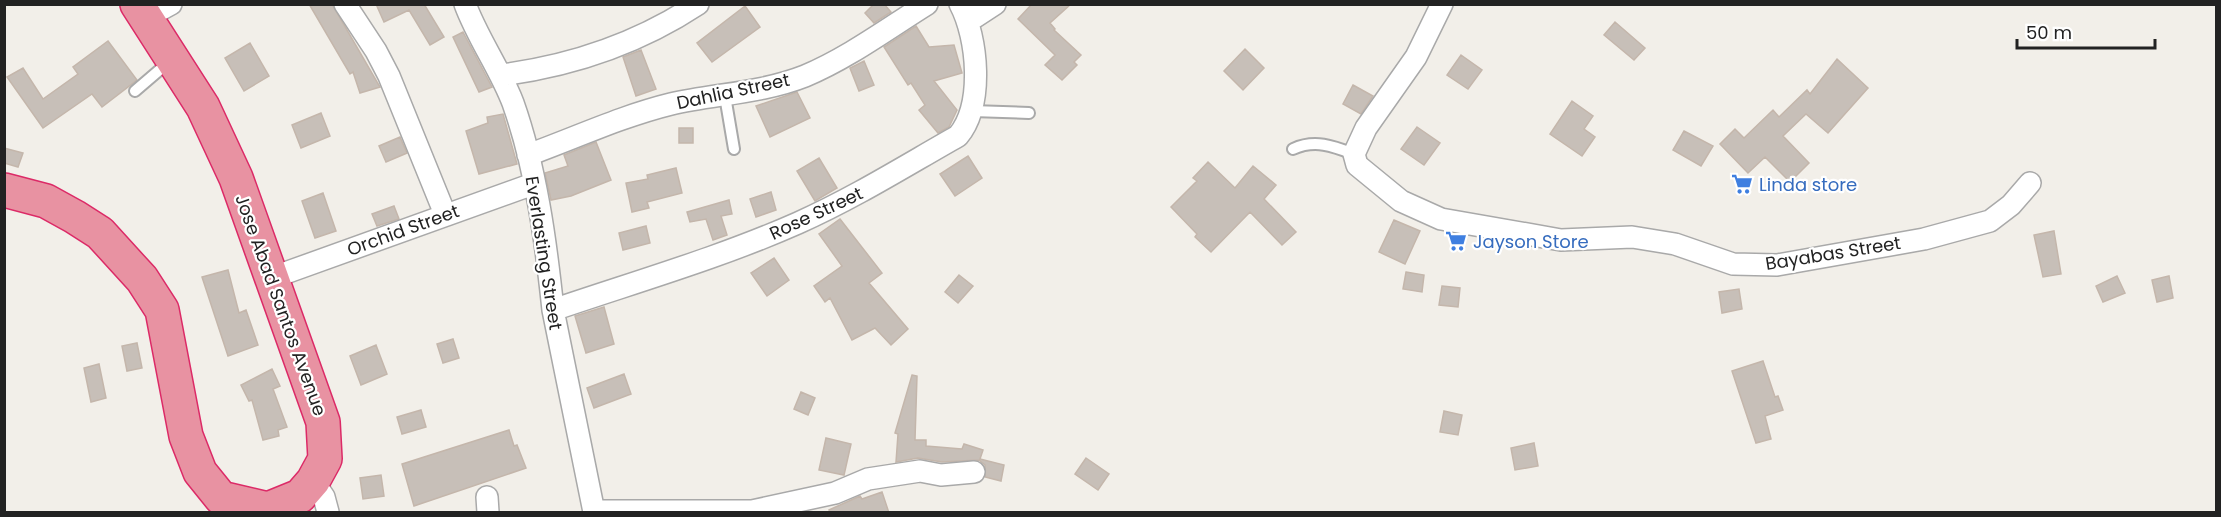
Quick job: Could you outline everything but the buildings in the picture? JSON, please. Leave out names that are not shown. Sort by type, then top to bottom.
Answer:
[{"type":"highway","name":"Jose Abad Santos Avenue","points":[[4,190],[46,201],[92,228],[142,279],[162,310],[183,426],[200,472],[221,498],[247,509],[268,509],[300,496],[313,481],[325,459],[323,422],[280,305],[274,277],[236,178],[203,107],[172,58],[152,9]]},
{"type":"street","points":[[345,4],[389,76],[445,214]]},
{"type":"street","name":"Everlasting Street","points":[[465,4],[473,25],[501,75],[513,103],[528,155],[553,310],[594,512]]},
{"type":"street","points":[[501,75],[575,60],[620,45],[666,25],[698,4]]},
{"type":"street","name":"Dahlia Street","points":[[528,155],[651,109],[689,100],[725,96],[791,80],[824,67],[927,4]]},
{"type":"street","points":[[965,13],[995,4]]},
{"type":"street","points":[[1354,154],[1366,128],[1416,57],[1442,4]]},
{"type":"street","name":"Rose Street","points":[[553,310],[746,245],[799,223],[867,190],[958,136],[966,126],[972,111],[974,46],[965,13]]},
{"type":"street","name":"Bayabas Street","points":[[1354,154],[1357,165],[1401,201],[1441,219],[1562,240],[1632,237],[1675,244],[1733,264],[1777,265],[1924,239],[1990,221],[2011,205],[2030,183]]},
{"type":"street","name":"Orchid Street","points":[[274,277],[533,184]]},
{"type":"street","points":[[594,512],[752,511],[835,493],[868,479],[920,471],[941,475],[974,472]]},
{"type":"street","points":[[313,481],[324,497],[328,513]]},
{"type":"lane","points":[[135,91],[172,58]]},
{"type":"lane","points":[[725,96],[735,149]]},
{"type":"lane","points":[[972,111],[1029,113]]},
{"type":"lane","points":[[1293,149],[1313,143],[1330,145],[1354,154]]},
{"type":"place","name":"Linda store","points":[[1742,184]]},
{"type":"place","name":"Jayson Store","points":[[1456,241]]}]
